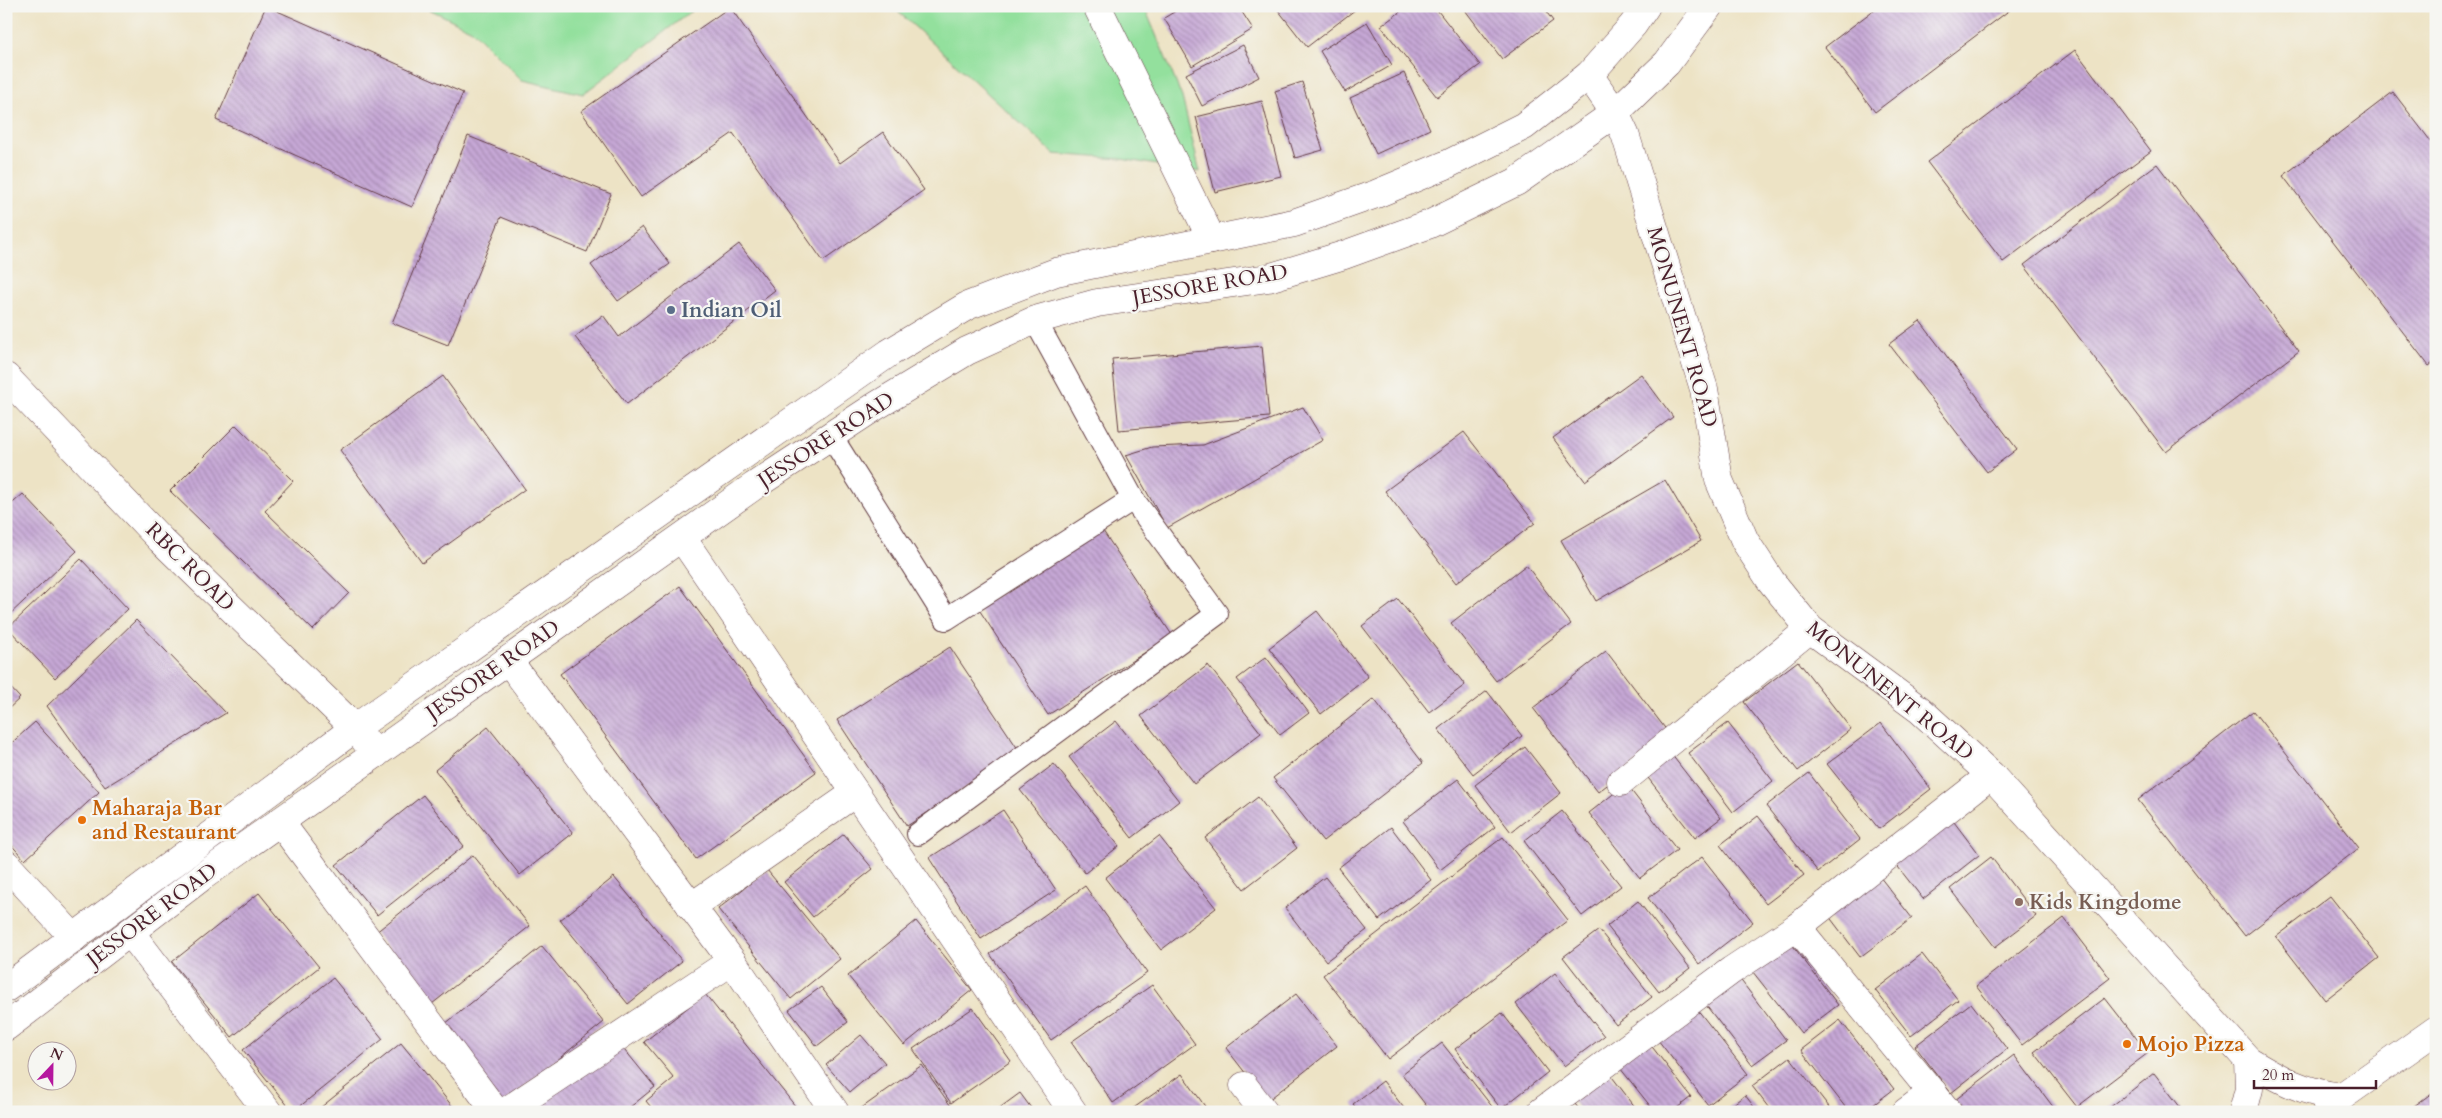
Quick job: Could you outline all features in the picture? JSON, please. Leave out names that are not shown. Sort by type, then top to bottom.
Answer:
[{"type":"street","points":[[1097,6],[1212,240]]},
{"type":"street","name":"JESSORE ROAD","points":[[6,988],[355,728],[868,367],[967,306],[1056,272],[1294,223],[1376,194],[1448,164],[1524,126],[1589,75],[1633,25],[1646,6]]},
{"type":"street","name":"JESSORE ROAD","points":[[6,1026],[203,876],[754,486],[967,351],[1035,320],[1097,303],[1268,278],[1352,252],[1430,224],[1516,182],[1616,113],[1667,63],[1709,6]]},
{"type":"street","name":"MONUNENT ROAD","points":[[1589,75],[1616,113],[1625,134],[1704,389],[1720,480],[1729,508],[1744,541],[1770,580],[1810,629],[1920,710],[1991,775],[2248,1060],[2290,1085],[2320,1094],[2330,1104]]},
{"type":"street","name":"RBC ROAD","points":[[6,377],[161,540],[355,728],[376,754]]},
{"type":"street","points":[[682,538],[1073,1112]]},
{"type":"street","points":[[1621,782],[1810,629]]},
{"type":"street","points":[[508,660],[732,961],[835,1112]]},
{"type":"street","points":[[1541,1112],[1732,970],[1797,926],[1991,775]]},
{"type":"street","points":[[691,906],[855,793]]},
{"type":"street","points":[[280,822],[496,1112]]},
{"type":"street","points":[[6,864],[74,938]]},
{"type":"street","points":[[1797,926],[1940,1102],[1906,1112]]},
{"type":"street","points":[[130,932],[268,1112]]},
{"type":"street","points":[[505,1112],[732,961]]},
{"type":"street","points":[[2330,1104],[2436,1030]]},
{"type":"street","points":[[2243,1112],[2249,1089],[2248,1060]]},
{"type":"street","points":[[1244,1086],[1264,1112]]},
{"type":"lane","points":[[918,834],[1216,614],[1133,499],[1035,320]]},
{"type":"lane","points":[[831,436],[946,619],[1133,499]]},
{"type":"green space","points":[[423,6],[698,6],[583,94],[522,80],[472,30]]},
{"type":"green space","points":[[892,6],[1144,6],[1182,97],[1200,172],[1121,159],[1054,154]]},
{"type":"building","points":[[266,6],[463,93],[412,207],[216,120]]},
{"type":"building","points":[[1184,6],[1238,6],[1253,29],[1192,66],[1164,18]]},
{"type":"building","points":[[1275,6],[1354,6],[1356,9],[1307,47]]},
{"type":"building","points":[[1408,6],[1434,6],[1480,65],[1437,97],[1381,26]]},
{"type":"building","points":[[1462,6],[1542,6],[1553,21],[1502,59]]},
{"type":"building","points":[[1879,6],[2015,6],[1875,112],[1825,47]]},
{"type":"building","points":[[730,7],[840,163],[883,132],[924,190],[823,261],[733,133],[641,197],[581,111]]},
{"type":"building","points":[[1367,22],[1392,65],[1345,92],[1320,51]]},
{"type":"building","points":[[1243,45],[1259,77],[1202,106],[1186,74]]},
{"type":"building","points":[[2075,50],[2151,151],[2003,262],[1927,162]]},
{"type":"building","points":[[1404,73],[1430,129],[1376,154],[1350,98]]},
{"type":"building","points":[[1302,82],[1323,150],[1295,158],[1275,91]]},
{"type":"building","points":[[2393,92],[2436,148],[2436,361],[2429,366],[2283,176]]},
{"type":"building","points":[[1262,101],[1281,176],[1215,192],[1196,117]]},
{"type":"building","points":[[468,136],[611,194],[587,252],[501,217],[448,345],[392,323]]},
{"type":"building","points":[[2157,164],[2299,351],[2166,452],[2024,265]]},
{"type":"building","points":[[642,227],[670,264],[618,301],[591,265]]},
{"type":"building","points":[[739,244],[775,290],[627,404],[575,337],[603,315],[619,337]]},
{"type":"building","points":[[1920,321],[2017,449],[1987,472],[1889,344]]},
{"type":"building","points":[[1262,346],[1269,417],[1119,430],[1112,359]]},
{"type":"building","points":[[1641,374],[1673,417],[1585,481],[1553,438]]},
{"type":"building","points":[[443,376],[525,489],[422,563],[340,450]]},
{"type":"building","points":[[1303,407],[1323,440],[1167,528],[1126,455],[1152,447],[1203,445]]},
{"type":"building","points":[[236,425],[293,481],[265,511],[349,593],[313,630],[170,491]]},
{"type":"building","points":[[1464,432],[1535,523],[1456,583],[1385,491]]},
{"type":"building","points":[[1665,480],[1701,541],[1596,601],[1561,540]]},
{"type":"building","points":[[23,494],[77,551],[6,618],[6,509]]},
{"type":"building","points":[[1101,528],[1172,635],[1048,715],[978,608]]},
{"type":"building","points":[[81,559],[128,609],[55,678],[8,628]]},
{"type":"building","points":[[1526,565],[1571,624],[1496,681],[1451,623]]},
{"type":"building","points":[[680,586],[816,772],[696,859],[560,674]]},
{"type":"building","points":[[1398,599],[1465,685],[1429,712],[1362,626]]},
{"type":"building","points":[[1317,611],[1368,677],[1321,714],[1269,648]]},
{"type":"building","points":[[136,620],[226,713],[105,787],[47,706]]},
{"type":"building","points":[[950,647],[1020,752],[907,826],[837,720]]},
{"type":"building","points":[[1606,651],[1671,736],[1598,792],[1533,708]]},
{"type":"building","points":[[1266,657],[1309,713],[1280,735],[1237,679]]},
{"type":"building","points":[[1798,661],[1851,729],[1798,771],[1744,702]]},
{"type":"building","points":[[1208,665],[1261,733],[1194,784],[1141,716]]},
{"type":"building","points":[[6,683],[20,698],[6,711]]},
{"type":"building","points":[[1487,691],[1522,736],[1473,774],[1438,729]]},
{"type":"building","points":[[1374,699],[1423,763],[1323,841],[1273,778]]},
{"type":"building","points":[[2253,711],[2359,848],[2245,936],[2138,800]]},
{"type":"building","points":[[1116,721],[1179,801],[1132,838],[1069,757]]},
{"type":"building","points":[[35,722],[99,792],[25,860],[6,839],[6,748]]},
{"type":"building","points":[[1728,723],[1773,781],[1733,812],[1688,753]]},
{"type":"building","points":[[1881,723],[1931,789],[1879,829],[1827,764]]},
{"type":"building","points":[[488,727],[573,833],[520,875],[435,770]]},
{"type":"building","points":[[1525,747],[1561,793],[1511,832],[1475,785]]},
{"type":"building","points":[[1671,754],[1721,818],[1695,838],[1645,774]]},
{"type":"building","points":[[1054,764],[1119,846],[1085,873],[1020,790]]},
{"type":"building","points":[[1809,773],[1860,839],[1818,872],[1766,806]]},
{"type":"building","points":[[1458,779],[1495,827],[1440,870],[1403,821]]},
{"type":"building","points":[[1626,784],[1677,850],[1640,878],[1589,813]]},
{"type":"building","points":[[423,795],[464,846],[377,915],[336,865]]},
{"type":"building","points":[[1258,797],[1297,848],[1244,889],[1205,838]]},
{"type":"building","points":[[1003,810],[1056,890],[981,939],[929,858]]},
{"type":"building","points":[[1562,811],[1621,886],[1582,916],[1524,841]]},
{"type":"building","points":[[1948,814],[1979,855],[1923,899],[1891,858]]},
{"type":"building","points":[[1758,816],[1804,875],[1766,904],[1720,845]]},
{"type":"building","points":[[1391,827],[1431,880],[1379,920],[1338,868]]},
{"type":"building","points":[[844,834],[873,869],[813,917],[784,882]]},
{"type":"building","points":[[1159,836],[1216,908],[1161,950],[1105,878]]},
{"type":"building","points":[[1503,837],[1568,920],[1388,1059],[1323,975]]},
{"type":"building","points":[[473,855],[530,926],[432,1004],[375,933]]},
{"type":"building","points":[[1702,857],[1753,922],[1699,964],[1648,898]]},
{"type":"building","points":[[1991,857],[2036,916],[1995,947],[1950,889]]},
{"type":"building","points":[[767,870],[840,959],[791,999],[718,909]]},
{"type":"building","points":[[1876,872],[1912,918],[1860,957],[1825,911]]},
{"type":"building","points":[[614,877],[682,961],[628,1004],[560,920]]},
{"type":"building","points":[[1325,877],[1367,930],[1326,961],[1285,908]]},
{"type":"building","points":[[1085,886],[1147,973],[1051,1040],[990,954]]},
{"type":"building","points":[[259,893],[319,967],[232,1037],[172,962]]},
{"type":"building","points":[[2330,896],[2379,958],[2325,1000],[2276,937]]},
{"type":"building","points":[[1638,901],[1690,968],[1659,992],[1607,926]]},
{"type":"building","points":[[2064,918],[2110,978],[2022,1045],[1976,986]]},
{"type":"building","points":[[916,921],[972,990],[904,1045],[848,976]]},
{"type":"building","points":[[1599,930],[1652,997],[1616,1025],[1563,957]]},
{"type":"building","points":[[1787,938],[1838,1005],[1801,1033],[1749,967]]},
{"type":"building","points":[[542,946],[604,1022],[502,1105],[440,1028]]},
{"type":"building","points":[[1922,954],[1958,1000],[1911,1036],[1875,990]]},
{"type":"building","points":[[1555,973],[1604,1036],[1564,1066],[1516,1004]]},
{"type":"building","points":[[333,978],[383,1039],[293,1112],[243,1050]]},
{"type":"building","points":[[1739,978],[1786,1040],[1752,1065],[1705,1004]]},
{"type":"building","points":[[1152,985],[1195,1044],[1113,1103],[1071,1042]]},
{"type":"building","points":[[821,987],[848,1022],[817,1046],[789,1010]]},
{"type":"building","points":[[705,994],[800,1112],[655,1112],[646,1101],[674,1078],[644,1042]]},
{"type":"building","points":[[1296,994],[1337,1046],[1267,1101],[1226,1048]]},
{"type":"building","points":[[2105,998],[2148,1053],[2077,1107],[2034,1052]]},
{"type":"building","points":[[1971,1003],[2007,1049],[1951,1093],[1915,1046]]},
{"type":"building","points":[[973,1008],[1011,1061],[951,1103],[913,1049]]},
{"type":"building","points":[[1697,1009],[1748,1074],[1708,1105],[1658,1040]]},
{"type":"building","points":[[1502,1013],[1548,1072],[1501,1109],[1455,1049]]},
{"type":"building","points":[[1840,1020],[1894,1089],[1864,1112],[1849,1112],[1801,1050]]},
{"type":"building","points":[[861,1035],[885,1063],[850,1092],[826,1065]]},
{"type":"building","points":[[616,1039],[655,1087],[624,1112],[526,1112]]},
{"type":"building","points":[[1646,1039],[1691,1097],[1672,1112],[1655,1112],[1616,1063]]},
{"type":"building","points":[[401,1043],[457,1112],[315,1112]]},
{"type":"building","points":[[1442,1043],[1494,1109],[1490,1112],[1431,1112],[1402,1074]]},
{"type":"building","points":[[2014,1055],[2057,1112],[1964,1112],[1955,1100]]},
{"type":"building","points":[[1790,1057],[1833,1112],[1772,1112],[1752,1086]]},
{"type":"building","points":[[922,1065],[955,1112],[856,1112]]},
{"type":"building","points":[[1606,1069],[1639,1112],[1581,1112],[1570,1097]]},
{"type":"building","points":[[2154,1073],[2184,1112],[2104,1112]]},
{"type":"building","points":[[1182,1074],[1209,1112],[1128,1112]]},
{"type":"building","points":[[1383,1081],[1407,1112],[1359,1112],[1353,1104]]},
{"type":"building","points":[[2436,1090],[2436,1112],[2406,1112]]},
{"type":"building","points":[[1020,1093],[1034,1112],[994,1112]]},
{"type":"building","points":[[1745,1095],[1758,1112],[1723,1112]]},
{"type":"place","name":"Indian Oil","points":[[671,310]]},
{"type":"place","name":"Maharaja Bar and Restaurant","points":[[82,820]]},
{"type":"place","name":"Kids Kingdome","points":[[2019,902]]},
{"type":"place","name":"Mojo Pizza","points":[[2127,1044]]}]
